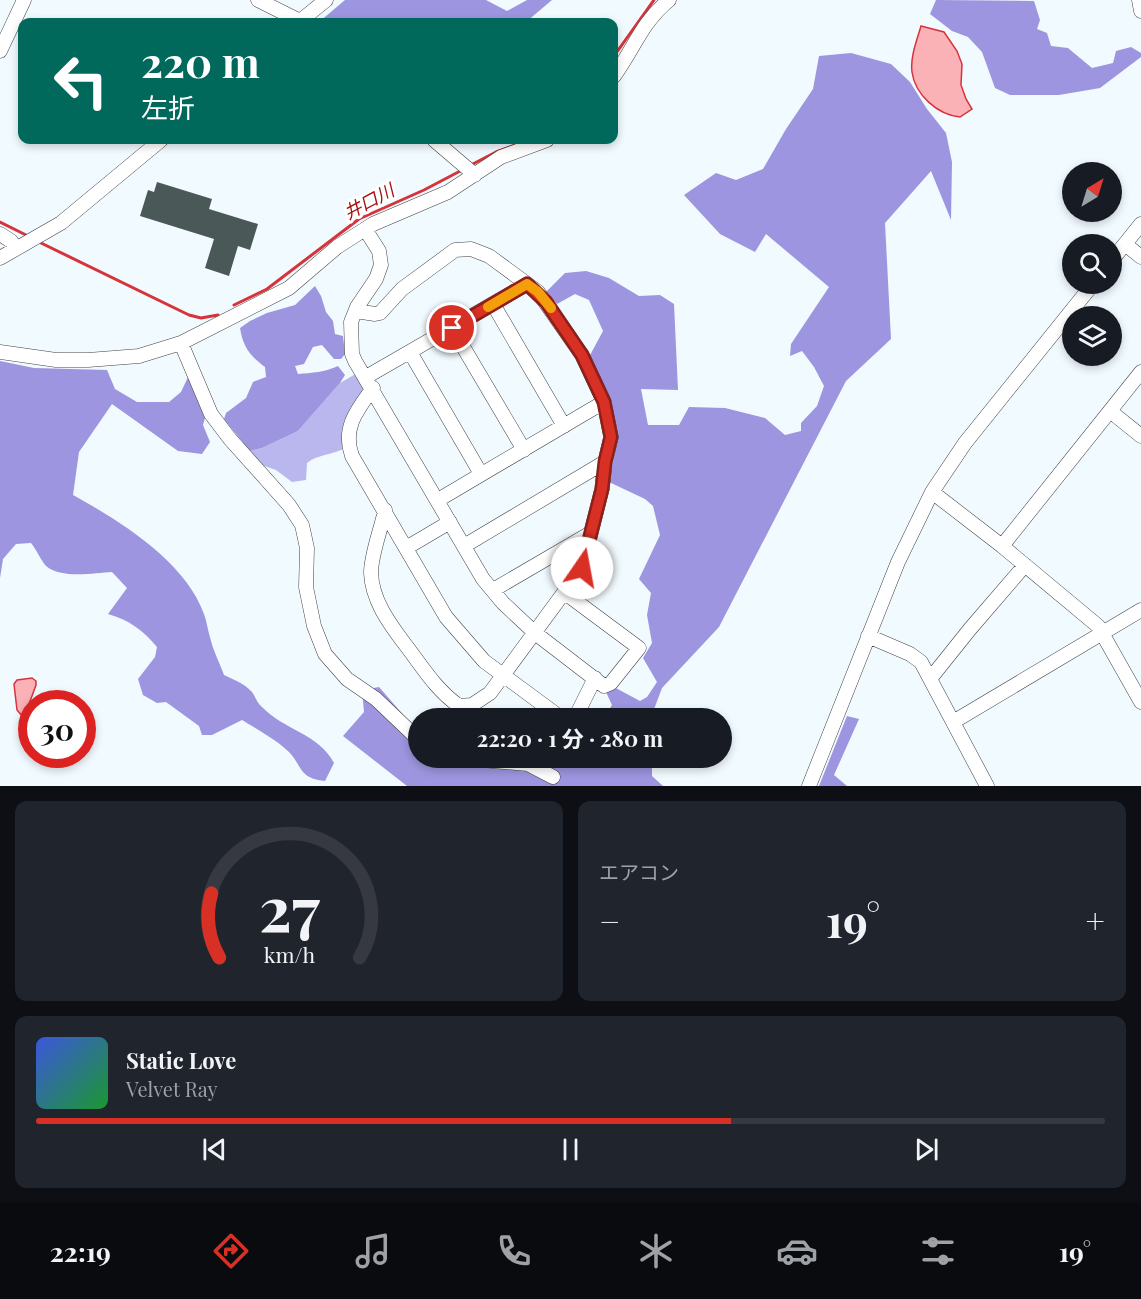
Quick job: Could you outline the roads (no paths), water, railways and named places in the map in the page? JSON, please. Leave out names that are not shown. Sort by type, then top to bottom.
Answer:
[{"type":"street","points":[[0,51],[24,0]]},
{"type":"street","points":[[258,0],[293,18]]},
{"type":"street","points":[[306,18],[326,0]]},
{"type":"street","points":[[618,70],[640,31],[655,11],[669,0]]},
{"type":"street","points":[[1139,0],[1141,11]]},
{"type":"street","points":[[0,258],[61,223],[156,144]]},
{"type":"street","points":[[439,144],[475,176]]},
{"type":"street","points":[[0,352],[56,360],[88,360],[139,356],[181,343],[289,288],[337,247],[365,229],[448,192],[501,157],[535,144]]},
{"type":"street","points":[[1122,248],[1141,224]]},
{"type":"street","points":[[365,229],[379,251],[381,265],[376,279],[351,322],[352,354],[483,579],[535,633],[604,686],[611,683],[639,648],[565,593]]},
{"type":"street","points":[[0,234],[11,241],[16,249]]},
{"type":"street","points":[[1125,244],[1141,257]]},
{"type":"street","points":[[356,310],[380,313],[402,289],[455,250],[471,249],[489,256],[538,292],[563,326],[582,355],[604,402],[611,437],[602,489],[582,568],[490,693],[465,707],[454,702],[423,672],[383,613],[372,584],[372,557],[385,510]]},
{"type":"street","points":[[527,284],[410,352],[369,382],[353,416],[348,442],[352,456],[446,617],[484,661],[547,708]]},
{"type":"street","points":[[809,786],[898,562],[932,492],[965,443],[1085,294]]},
{"type":"street","points":[[493,304],[564,426]]},
{"type":"street","points":[[452,328],[524,450]]},
{"type":"street","points":[[181,343],[211,414],[230,439],[289,505],[302,525],[307,548],[306,587],[314,626],[326,654],[347,679],[376,699],[408,729]]},
{"type":"street","points":[[410,352],[481,474]]},
{"type":"street","points":[[1002,546],[1141,372]]},
{"type":"street","points":[[438,500],[604,402]]},
{"type":"street","points":[[1110,411],[1141,436]]},
{"type":"street","points":[[464,546],[605,462]]},
{"type":"street","points":[[932,492],[1002,546],[1098,626],[1141,702]]},
{"type":"street","points":[[406,548],[450,522]]},
{"type":"street","points":[[493,590],[589,534]]},
{"type":"street","points":[[930,680],[970,629],[1025,566]]},
{"type":"street","points":[[953,722],[1141,610]]},
{"type":"street","points":[[868,636],[917,658],[987,786]]},
{"type":"street","points":[[580,708],[595,678]]},
{"type":"street","points":[[536,768],[554,777]]},
{"type":"waterway","name":"井口川","points":[[618,50],[654,0]]},
{"type":"waterway","name":"井口川","points":[[469,166],[517,144]]},
{"type":"waterway","name":"井口川","points":[[234,305],[267,289],[359,219],[464,169]]},
{"type":"waterway","name":"井口川","points":[[0,222],[28,236]]},
{"type":"waterway","name":"井口川","points":[[39,242],[189,315],[201,318],[218,315]]}]
